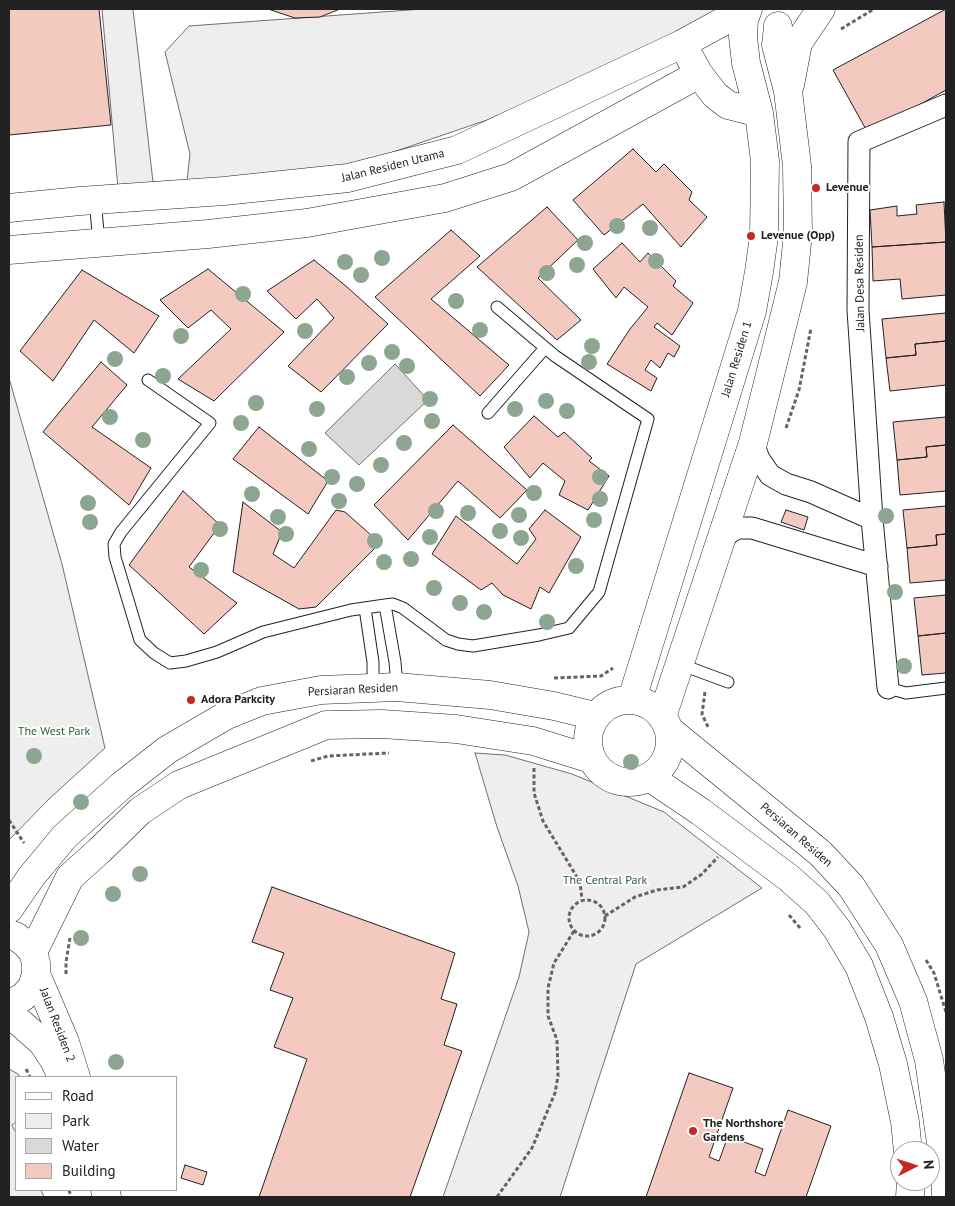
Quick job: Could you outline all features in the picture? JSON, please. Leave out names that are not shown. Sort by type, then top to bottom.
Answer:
[{"type":"street","points":[[665,723],[680,666],[719,543],[754,443],[791,290],[798,233],[797,166],[788,91],[776,45],[784,17],[749,9]]},
{"type":"street","name":"Jalan Residen Utama","points":[[9,208],[224,191],[348,178],[457,150],[682,44],[749,9]]},
{"type":"street","name":"Jalan Residen 1","points":[[632,700],[752,311],[764,236],[766,198],[765,161],[759,113],[746,63],[742,36],[744,20],[749,9]]},
{"type":"street","points":[[788,91],[798,43],[821,9]]},
{"type":"street","points":[[682,44],[699,74],[715,95],[728,105],[759,113]]},
{"type":"street","points":[[9,250],[208,234],[307,223],[445,198],[511,177],[699,74]]},
{"type":"street","name":"Jalan Desa Residen","points":[[888,688],[872,519],[858,310],[859,142],[946,105]]},
{"type":"street","points":[[754,443],[759,459],[770,475],[786,484],[811,492],[872,519]]},
{"type":"street","points":[[719,543],[730,532],[738,528],[752,528],[877,566]]},
{"type":"street","name":"Persiaran Residen","points":[[9,908],[31,877],[65,836],[121,786],[167,750],[227,715],[262,701],[320,690],[385,687],[490,695],[554,706],[595,716]]},
{"type":"street","points":[[595,770],[588,748],[587,737],[595,716],[606,706],[618,700],[644,702],[654,708],[665,723],[670,742],[667,756],[660,768],[640,787]]},
{"type":"street","name":"Persiaran Residen","points":[[665,723],[820,853],[851,886],[889,945],[913,1001],[929,1060],[945,1171],[946,1197]]},
{"type":"street","points":[[9,1004],[23,997],[32,987],[34,963],[70,877],[140,811],[179,784],[326,726],[382,724],[456,729],[533,741],[595,770],[599,770],[610,778],[622,782],[636,782],[640,787],[701,812],[790,878],[817,903],[837,930],[859,966],[879,1017],[893,1064],[907,1141]]},
{"type":"street","points":[[9,934],[16,936],[25,943],[34,963]]},
{"type":"street","name":"Jalan Residen 2","points":[[34,963],[68,1050],[76,1076]]},
{"type":"street","name":"Jalan Residen 2","points":[[9,1013],[42,1042],[62,1076]]},
{"type":"lane","points":[[95,200],[99,242]]},
{"type":"lane","points":[[148,380],[210,423],[121,532],[114,544],[115,557],[140,640],[154,653],[170,663],[186,661],[218,652],[262,632],[365,608],[393,604],[403,608],[446,640],[458,644],[473,646],[539,635],[569,628],[599,592],[648,418],[544,348],[497,307]]},
{"type":"lane","points":[[488,413],[544,348]]},
{"type":"lane","points":[[384,605],[395,662],[385,687]]},
{"type":"lane","points":[[365,608],[373,662],[385,687]]},
{"type":"lane","points":[[680,666],[728,682]]},
{"type":"lane","points":[[888,688],[906,692],[946,688]]},
{"type":"path","points":[[834,35],[840,29],[874,9]]},
{"type":"path","points":[[307,763],[328,756],[396,753]]},
{"type":"path","points":[[534,759],[534,793],[543,821],[580,882],[582,900]]},
{"type":"path","points":[[595,770],[640,787]]},
{"type":"path","points":[[9,820],[24,843]]},
{"type":"path","points":[[605,916],[634,897],[657,890],[682,887],[702,874],[720,854]]},
{"type":"path","points":[[582,900],[589,900],[600,905],[605,916],[602,927],[594,934],[582,935],[574,930],[570,923],[570,911],[573,906],[582,900]]},
{"type":"path","points":[[782,909],[802,930]]},
{"type":"path","points":[[66,979],[66,962],[72,930]]},
{"type":"path","points":[[497,1197],[532,1148],[555,1092],[558,1076],[557,1040],[548,1016],[548,988],[554,963],[574,930]]},
{"type":"path","points":[[25,1066],[30,1076]]},
{"type":"green space","points":[[102,9],[133,9],[153,182],[187,181],[190,154],[165,52],[189,26],[423,9],[721,9],[678,36],[487,120],[361,163],[118,189]]},
{"type":"green space","name":"The West Park","points":[[9,378],[62,564],[105,748],[49,799],[9,840]]},
{"type":"green space","name":"The Central Park","points":[[475,753],[505,755],[572,774],[664,812],[762,888],[636,964],[560,1197],[443,1197],[519,977],[529,932],[518,886],[497,827]]},
{"type":"shaded area","points":[[9,1069],[19,1076],[15,1076],[15,1123],[12,1125],[15,1131],[15,1191],[41,1191],[44,1197],[9,1197]]},
{"type":"water","points":[[395,364],[428,400],[359,465],[325,433]]},
{"type":"building","points":[[9,9],[99,9],[111,125],[9,135]]},
{"type":"building","points":[[268,9],[340,9],[320,17],[295,18]]},
{"type":"building","points":[[946,9],[946,90],[868,133],[833,70]]},
{"type":"building","points":[[633,149],[656,172],[664,164],[692,192],[689,200],[707,217],[681,247],[643,204],[604,235],[573,200]]},
{"type":"building","points":[[944,202],[946,242],[872,247],[870,210],[897,206],[897,216],[917,214],[916,205]]},
{"type":"building","points":[[547,207],[578,240],[538,278],[581,320],[557,340],[477,267]]},
{"type":"building","points":[[451,230],[480,256],[431,299],[509,365],[480,396],[375,297]]},
{"type":"building","points":[[946,242],[946,295],[902,299],[900,279],[873,281],[872,247]]},
{"type":"building","points":[[622,243],[640,262],[648,253],[676,281],[673,286],[693,303],[672,335],[657,323],[654,327],[680,346],[674,357],[668,353],[660,368],[651,360],[645,370],[657,378],[651,391],[607,364],[630,329],[648,307],[624,287],[616,298],[593,269]]},
{"type":"building","points":[[314,260],[388,324],[321,392],[288,366],[334,318],[317,299],[296,319],[267,291]]},
{"type":"building","points":[[208,269],[284,332],[214,401],[178,379],[231,329],[211,310],[188,328],[160,300]]},
{"type":"building","points":[[82,270],[159,316],[134,353],[94,320],[53,381],[20,351]]},
{"type":"building","points":[[946,313],[946,341],[915,344],[916,355],[886,358],[882,319]]},
{"type":"building","points":[[946,341],[946,385],[890,391],[886,358],[916,355],[915,344]]},
{"type":"building","points":[[101,362],[127,385],[92,427],[151,468],[129,505],[43,432]]},
{"type":"building","points":[[534,416],[558,437],[564,432],[592,458],[589,461],[609,476],[588,510],[559,495],[565,481],[543,463],[530,478],[504,447]]},
{"type":"building","points":[[946,417],[946,445],[926,447],[927,457],[897,460],[893,422]]},
{"type":"building","points":[[453,425],[527,490],[500,518],[458,481],[408,540],[374,505]]},
{"type":"building","points":[[259,427],[328,481],[308,514],[233,459]]},
{"type":"building","points":[[946,445],[946,491],[900,495],[897,460],[927,457],[926,447]]},
{"type":"building","points":[[183,491],[220,525],[189,567],[237,603],[204,634],[129,565]]},
{"type":"building","points":[[243,502],[282,532],[273,554],[294,568],[336,510],[345,512],[380,543],[316,607],[299,609],[233,572]]},
{"type":"building","points":[[946,506],[946,534],[936,535],[937,545],[907,548],[903,510]]},
{"type":"building","points":[[545,510],[581,537],[549,593],[540,587],[531,609],[503,595],[492,583],[481,590],[432,554],[456,516],[517,564],[536,539],[529,529]]},
{"type":"building","points":[[786,510],[808,517],[804,530],[781,522]]},
{"type":"building","points":[[946,534],[946,580],[910,583],[907,548],[937,545],[936,535]]},
{"type":"building","points":[[946,595],[946,633],[918,636],[914,598]]},
{"type":"building","points":[[946,633],[946,673],[922,675],[918,636]]},
{"type":"building","points":[[272,887],[455,953],[441,999],[457,1004],[444,1045],[462,1051],[410,1197],[259,1197],[307,1059],[274,1047],[293,998],[270,990],[284,953],[252,942]]},
{"type":"building","name":"The Northshore Gardens","points":[[689,1073],[733,1088],[709,1157],[719,1161],[728,1136],[763,1149],[755,1172],[765,1176],[788,1110],[831,1126],[806,1197],[646,1197]]},
{"type":"building","points":[[185,1165],[207,1172],[203,1185],[181,1178]]},
{"type":"place","name":"Levenue","points":[[816,188]]},
{"type":"place","name":"Levenue (Opp)","points":[[751,236]]},
{"type":"place","name":"Adora Parkcity","points":[[191,700]]},
{"type":"place","name":"The Northshore Gardens","points":[[693,1131]]}]
